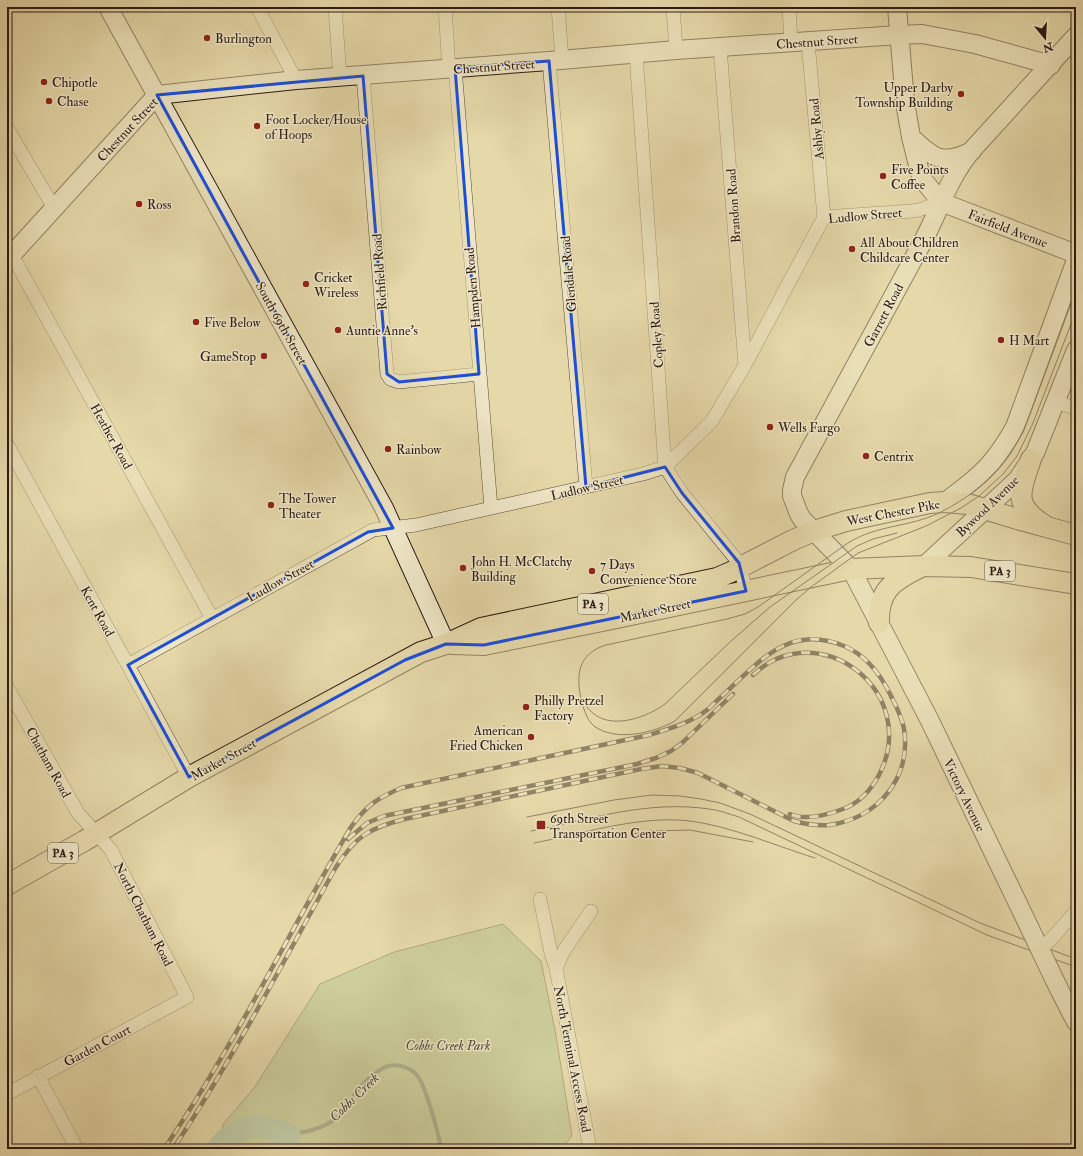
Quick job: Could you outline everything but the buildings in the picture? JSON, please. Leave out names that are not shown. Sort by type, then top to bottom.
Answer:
[{"type":"main road","points":[[1031,459],[1022,487],[1022,500],[1028,514],[1046,526]]},
{"type":"main road","name":"West Chester Pike","points":[[741,568],[793,540],[814,531],[854,519],[916,506],[945,502],[968,504],[1076,535]]},
{"type":"main road","points":[[879,623],[879,610],[886,591],[894,582],[906,574],[924,566]]},
{"type":"main road","name":"PA 3","points":[[746,591],[851,568],[924,566],[992,569],[1076,584]]},
{"type":"main road","name":"Market Street","points":[[7,885],[189,777],[421,652],[446,644],[481,628],[711,580],[741,568]]},
{"type":"main road","name":"Market Street","points":[[446,644],[484,645],[746,591]]},
{"type":"street","name":"South 69th Street","points":[[108,7],[384,508],[446,644]]},
{"type":"street","points":[[257,7],[296,80]]},
{"type":"street","points":[[335,7],[340,77]]},
{"type":"street","name":"Hampden Road","points":[[445,7],[452,69],[491,508]]},
{"type":"street","name":"Glendale Road","points":[[558,7],[555,61],[586,487]]},
{"type":"street","points":[[673,7],[676,50]]},
{"type":"street","name":"Ashby Road","points":[[789,7],[800,42],[824,217]]},
{"type":"street","points":[[897,7],[905,102],[910,136],[922,177],[941,202]]},
{"type":"street","name":"Chestnut Street","points":[[9,257],[157,95],[296,80],[555,61],[676,50],[922,34],[975,44],[1051,65]]},
{"type":"street","name":"Garrett Road","points":[[851,568],[802,519],[793,502],[792,490],[795,477],[927,233],[954,175],[962,162],[1076,36]]},
{"type":"street","name":"Brandon Road","points":[[720,47],[745,365]]},
{"type":"street","name":"Copley Road","points":[[636,54],[665,467],[682,493],[730,552],[741,568],[746,591]]},
{"type":"street","name":"Richfield Road","points":[[363,76],[387,374],[390,379],[399,382],[479,374]]},
{"type":"street","points":[[7,128],[54,208]]},
{"type":"street","points":[[910,136],[930,154],[942,159],[960,157],[972,150]]},
{"type":"street","name":"Ludlow Street","points":[[128,665],[368,532],[377,529],[416,525],[643,474],[665,467],[712,421],[745,365],[824,217],[912,211],[941,202]]},
{"type":"street","name":"Fairfield Avenue","points":[[941,202],[1076,254]]},
{"type":"street","name":"Heather Road","points":[[9,257],[212,618]]},
{"type":"street","points":[[945,502],[987,468],[1007,441],[1015,427],[1076,260]]},
{"type":"street","name":"Bywood Avenue","points":[[924,566],[1018,478],[1031,459],[1042,436],[1054,402],[1076,350]]},
{"type":"street","points":[[1054,402],[1076,408]]},
{"type":"street","name":"Kent Road","points":[[7,444],[189,777]]},
{"type":"street","name":"Victory Avenue","points":[[851,568],[933,728],[1076,1022]]},
{"type":"street","name":"Chatham Road","points":[[7,687],[78,813],[96,833]]},
{"type":"street","name":"North Chatham Road","points":[[96,833],[111,850],[187,997]]},
{"type":"street","name":"North Terminal Access Road","points":[[540,899],[551,953],[556,968],[590,1149]]},
{"type":"street","points":[[1037,944],[1054,936],[1076,911]]},
{"type":"street","name":"North Terminal Access Road","points":[[556,968],[565,949],[591,912]]},
{"type":"street","name":"Garden Court","points":[[7,1094],[187,997]]},
{"type":"street","points":[[38,1076],[77,1149]]},
{"type":"highlighted area","points":[[549,61],[586,487],[665,467],[682,493],[739,563],[746,591],[484,645],[446,644],[405,660],[189,777],[128,665],[368,532],[393,528],[157,95],[363,76],[387,374],[399,382],[479,374],[455,68]]},
{"type":"green space","name":"Cobbs Creek Park","points":[[503,924],[541,961],[556,1035],[572,1136],[561,1149],[220,1149],[223,1124],[254,1088],[320,984],[394,952]]},
{"type":"waterway","name":"Cobbs Creek","points":[[289,1135],[313,1130],[330,1122],[341,1114],[359,1089],[371,1076],[384,1068],[394,1065],[408,1068],[420,1079],[438,1133],[441,1149]]},
{"type":"waterway","name":"Cobbs Creek","points":[[218,1149],[226,1139],[243,1129],[255,1127],[264,1128],[289,1135]]},
{"type":"tram line","points":[[1076,290],[1024,429],[1011,453],[988,480],[970,495],[928,518],[881,529],[859,537],[848,543],[758,607],[745,614],[606,645],[597,649],[584,659],[579,673],[579,690],[581,699],[591,723],[603,731],[623,735],[646,732],[675,721],[796,600],[811,587],[858,553],[926,526],[961,508],[979,496],[1003,474],[1017,456],[1033,423],[1076,311]]},
{"type":"tram line","points":[[585,704],[592,713],[612,721],[635,719],[656,710],[665,704],[730,642],[770,607],[857,546],[873,539],[897,533]]},
{"type":"tram line","points":[[527,817],[614,800],[652,795],[680,796],[720,803],[750,814],[980,923],[1076,959]]},
{"type":"tram line","points":[[531,831],[597,816],[642,809],[687,807],[720,811],[739,817],[987,935],[1076,967]]},
{"type":"tram line","points":[[534,843],[606,827],[642,821],[678,820],[729,829],[815,858]]},
{"type":"tram line","points":[[633,834],[652,831],[690,830],[753,842]]},
{"type":"railway","points":[[164,1149],[214,1070],[351,827],[362,813],[378,799],[401,788],[649,735],[679,725],[694,719],[707,710],[762,659],[791,643],[807,639],[824,640],[844,646],[866,660],[878,673],[897,708],[903,725],[905,747],[902,764],[888,793],[876,805],[862,814],[846,821],[829,825],[794,821],[698,773],[680,768],[662,766],[641,769],[405,819],[382,826],[364,835],[350,848],[336,867],[237,1045],[173,1149]]},
{"type":"railway","points":[[753,675],[779,658],[806,653],[833,657],[856,670],[875,690],[887,715],[889,744],[879,775],[864,795],[849,806],[823,815],[803,817],[790,814]]},
{"type":"railway","points":[[348,839],[367,823],[384,816],[637,764],[656,758],[671,751],[682,743],[733,694]]},
{"type":"place","name":"Burlington","points":[[207,38]]},
{"type":"place","name":"Chipotle","points":[[44,82]]},
{"type":"place","name":"Upper Darby Township Building","points":[[961,94]]},
{"type":"place","name":"Chase","points":[[49,101]]},
{"type":"place","name":"Foot Locker/House of Hoops","points":[[257,126]]},
{"type":"place","name":"Five Points Coffee","points":[[883,176]]},
{"type":"place","name":"Ross","points":[[139,204]]},
{"type":"place","name":"All About Children Childcare Center","points":[[852,249]]},
{"type":"place","name":"Cricket Wireless","points":[[306,284]]},
{"type":"place","name":"Five Below","points":[[196,322]]},
{"type":"place","name":"Auntie Anne's","points":[[338,330]]},
{"type":"place","name":"H Mart","points":[[1001,340]]},
{"type":"place","name":"GameStop","points":[[264,356]]},
{"type":"place","name":"Wells Fargo","points":[[770,427]]},
{"type":"place","name":"Rainbow","points":[[388,449]]},
{"type":"place","name":"Centrix","points":[[866,456]]},
{"type":"place","name":"The Tower Theater","points":[[271,505]]},
{"type":"place","name":"John H. McClatchy Building","points":[[463,568]]},
{"type":"place","name":"7 Days Convenience Store","points":[[592,571]]},
{"type":"place","name":"Philly Pretzel Factory","points":[[526,707]]},
{"type":"place","name":"American Fried Chicken","points":[[531,737]]},
{"type":"place","name":"69th Street Transportation Center","points":[[541,825]]}]
